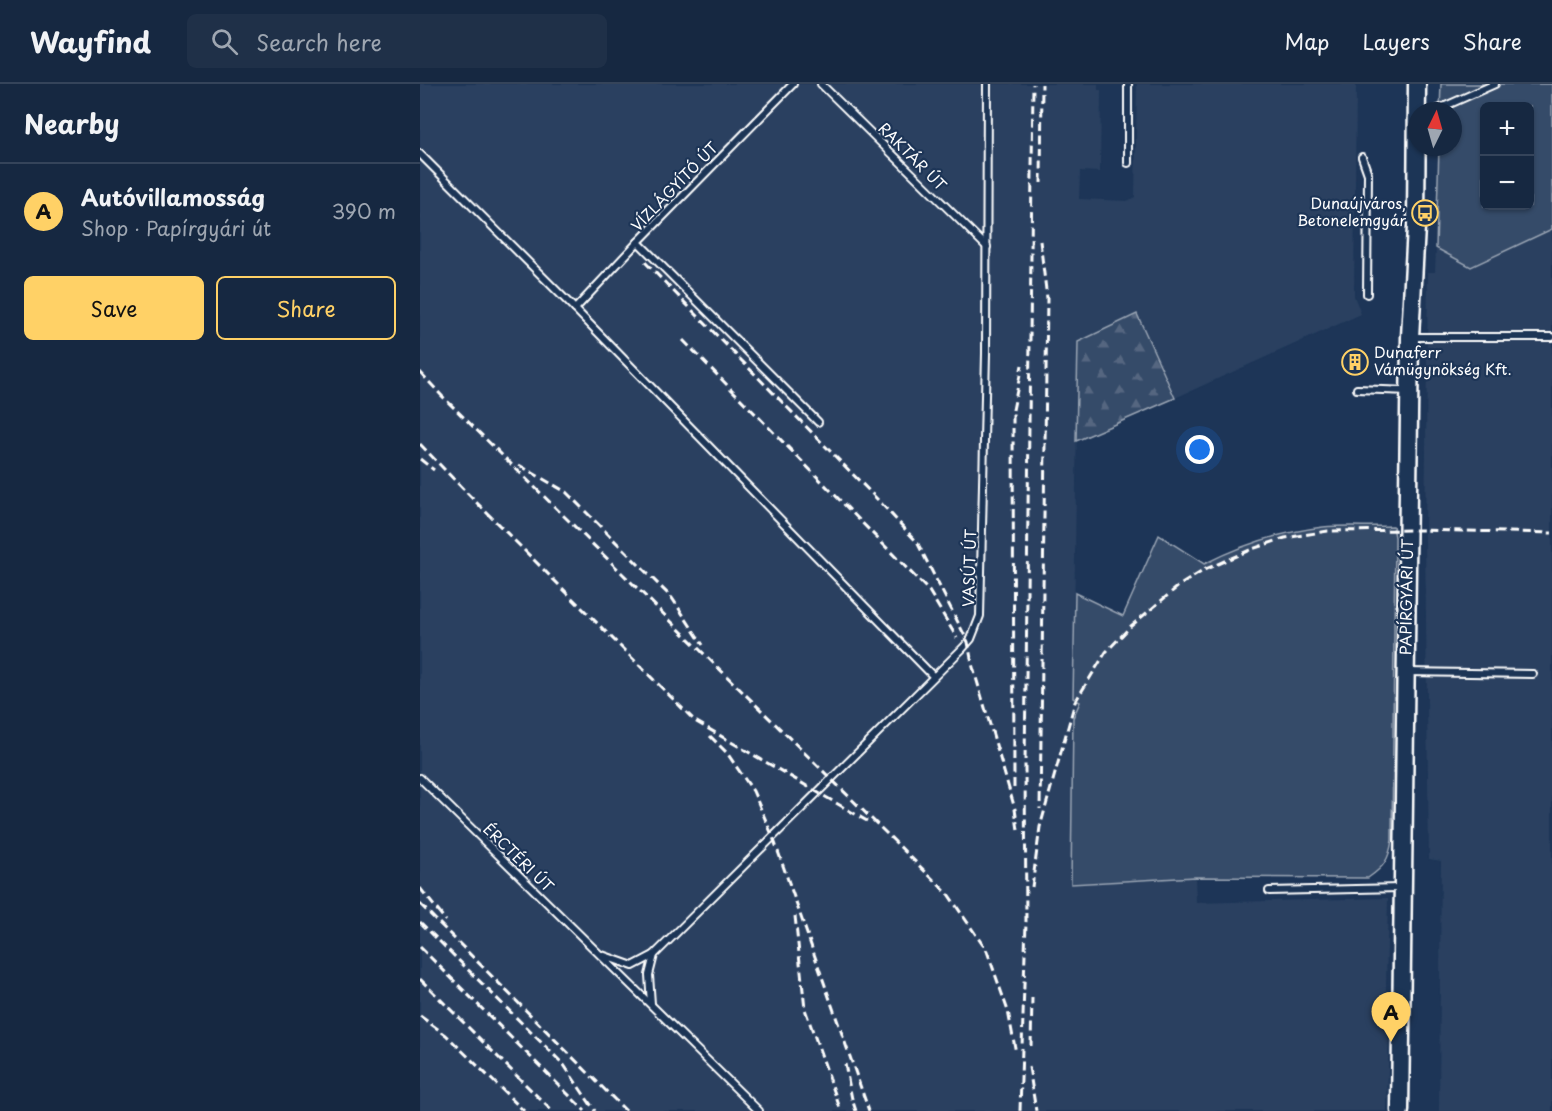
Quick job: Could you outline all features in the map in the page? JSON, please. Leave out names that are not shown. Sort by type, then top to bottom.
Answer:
[{"type":"street","name":"PAPÍRGYÁRI ÚT","points":[[1417,84],[1417,102]]},
{"type":"street","name":"PAPÍRGYÁRI ÚT","points":[[1401,1111],[1410,337],[1416,227],[1417,156]]},
{"type":"lane","name":"VÍZLÁGYÍTÓ ÚT","points":[[575,309],[793,84]]},
{"type":"lane","name":"RAKTÁR ÚT","points":[[821,84],[987,247]]},
{"type":"lane","name":"VASÚT ÚT","points":[[600,954],[633,966],[654,955],[971,639],[980,616],[986,353],[987,84]]},
{"type":"lane","points":[[1128,84],[1128,163]]},
{"type":"lane","points":[[1454,102],[1495,84]]},
{"type":"lane","points":[[420,154],[575,309],[933,676]]},
{"type":"lane","points":[[1362,157],[1368,174],[1367,294]]},
{"type":"lane","points":[[638,242],[818,422]]},
{"type":"lane","points":[[1410,337],[1552,337]]},
{"type":"lane","points":[[1357,389],[1410,391]]},
{"type":"lane","points":[[1406,672],[1533,674]]},
{"type":"lane","name":"ÉRCTÉRI ÚT","points":[[420,778],[759,1111]]},
{"type":"lane","points":[[1269,891],[1404,888]]},
{"type":"lane","points":[[651,1004],[649,975],[654,955]]},
{"type":"shaded area","points":[[420,84],[1098,84],[1098,90],[1101,90],[1100,172],[1080,171],[1079,199],[1127,201],[1135,197],[1137,84],[1356,84],[1354,296],[1361,314],[1175,398],[1137,315],[1078,342],[1073,698],[1080,702],[1072,884],[1195,877],[1196,903],[1388,898],[1385,1027],[1389,1028],[1387,1111],[420,1111]]},
{"type":"shaded area","points":[[1552,229],[1552,1111],[1439,1111],[1441,861],[1429,859],[1425,538],[1428,272],[1435,272],[1436,248],[1471,267]]},
{"type":"green space","points":[[1441,84],[1552,84],[1552,229],[1471,267],[1436,248],[1439,156],[1462,156],[1462,102],[1440,102]]},
{"type":"green space","points":[[1137,314],[1175,398],[1076,441],[1078,342]]},
{"type":"green space","points":[[1332,526],[1393,526],[1395,537],[1392,840],[1389,853],[1382,866],[1368,878],[1195,877],[1071,884],[1073,718],[1080,702],[1073,698],[1075,593],[1123,616],[1159,535],[1204,564],[1247,545],[1292,532]]},
{"type":"railway","points":[[1020,1111],[1026,922],[1025,764],[1033,84]]},
{"type":"railway","points":[[1041,183],[1042,84]]},
{"type":"railway","points":[[1040,241],[1047,298],[1040,809]]},
{"type":"railway","points":[[645,262],[917,542],[968,642],[972,664],[1015,809],[1018,830]]},
{"type":"railway","points":[[683,340],[929,591],[957,638]]},
{"type":"railway","points":[[1014,788],[1013,410],[1022,365]]},
{"type":"railway","points":[[420,372],[948,894],[987,951],[1008,1011],[1016,1053]]},
{"type":"railway","points":[[420,444],[695,721],[867,821]]},
{"type":"railway","points":[[420,459],[434,470]]},
{"type":"railway","points":[[519,465],[566,492],[672,598],[703,645]]},
{"type":"railway","points":[[1032,887],[1040,827],[1075,702],[1106,652],[1131,626],[1180,585],[1206,569],[1252,549],[1285,538],[1328,531],[1419,530],[1552,533]]},
{"type":"railway","points":[[710,736],[727,753],[753,791],[773,837],[869,1111]]},
{"type":"railway","points":[[420,888],[446,921]]},
{"type":"railway","points":[[420,904],[626,1111]]},
{"type":"railway","points":[[795,916],[805,1009],[841,1111]]},
{"type":"railway","points":[[420,922],[564,1065],[595,1111]]},
{"type":"railway","points":[[420,947],[585,1111]]},
{"type":"railway","points":[[420,979],[552,1111]]},
{"type":"railway","points":[[1031,1046],[1032,998]]},
{"type":"railway","points":[[420,1016],[446,1035],[524,1111]]},
{"type":"railway","points":[[845,1064],[856,1111]]},
{"type":"railway","points":[[1029,1067],[1036,1111]]},
{"type":"place","name":"Dunaújváros, Betonelemgyár","points":[[1425,213]]},
{"type":"place","name":"Dunaferr Vámügynökség Kft.","points":[[1355,362]]},
{"type":"place","name":"Autóvillamosság","points":[[1391,1042]]}]
